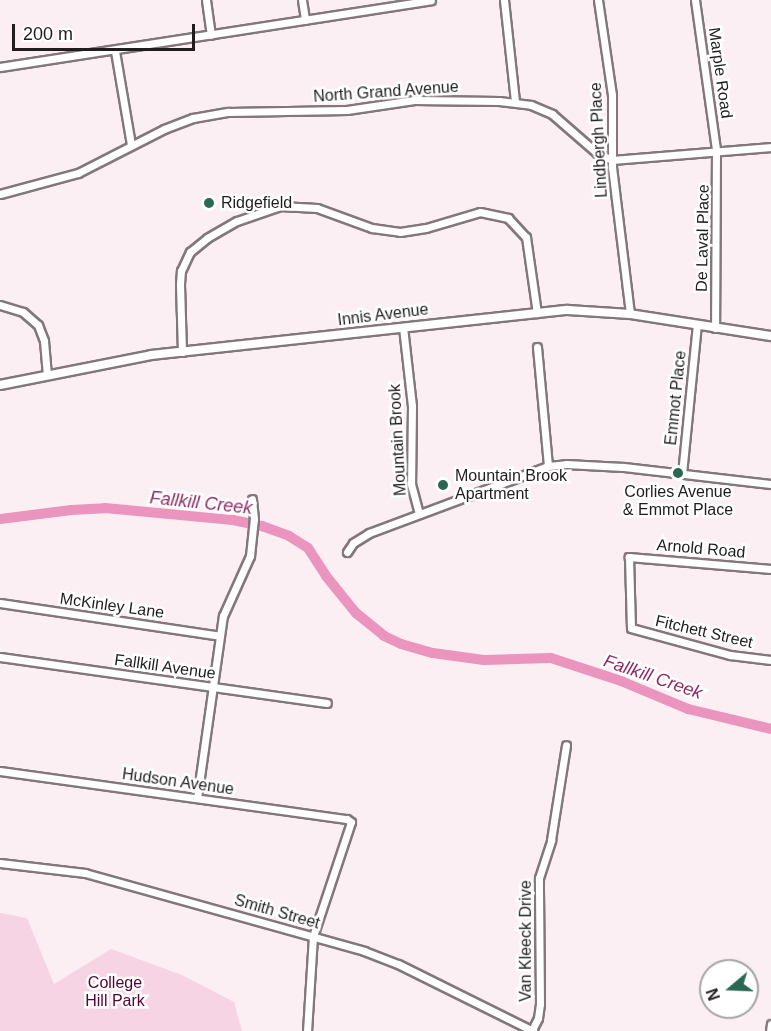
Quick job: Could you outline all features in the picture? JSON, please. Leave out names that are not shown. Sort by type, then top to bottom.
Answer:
[{"type":"main road","name":"Innis Avenue","points":[[0,385],[123,359],[537,313],[598,310],[771,336]]},
{"type":"street","points":[[206,0],[211,35]]},
{"type":"street","points":[[302,0],[305,20]]},
{"type":"street","points":[[0,67],[115,51],[403,2],[431,0]]},
{"type":"street","points":[[504,0],[515,102]]},
{"type":"street","name":"Lindbergh Place","points":[[598,0],[612,95],[612,160],[630,314]]},
{"type":"street","name":"Marple Road","points":[[695,0],[716,150]]},
{"type":"street","points":[[115,51],[131,145]]},
{"type":"street","name":"North Grand Avenue","points":[[0,194],[78,173],[184,121],[228,112],[347,110],[414,100],[515,102],[531,105],[552,114],[597,153],[612,160]]},
{"type":"street","points":[[612,160],[771,147]]},
{"type":"street","name":"De Laval Place","points":[[715,328],[716,150]]},
{"type":"street","points":[[182,352],[180,284],[182,271],[190,252],[207,238],[237,221],[280,206],[317,208],[372,228],[400,231],[426,228],[480,212],[508,218],[526,237],[537,313]]},
{"type":"street","points":[[0,305],[23,312],[38,325],[44,341],[47,375]]},
{"type":"street","name":"Emmot Place","points":[[682,474],[697,325]]},
{"type":"street","name":"Mountain Brook","points":[[403,327],[412,406],[411,484],[419,514]]},
{"type":"street","points":[[537,347],[548,466]]},
{"type":"street","points":[[346,552],[360,537],[548,466],[566,464],[612,466],[771,484]]},
{"type":"street","points":[[197,798],[212,687],[227,603],[250,556],[254,519],[252,499]]},
{"type":"street","name":"Arnold Road","points":[[631,628],[629,557],[771,569]]},
{"type":"street","name":"McKinley Lane","points":[[0,603],[220,636]]},
{"type":"street","name":"Fitchett Street","points":[[631,628],[730,655],[771,660]]},
{"type":"street","name":"Fallkill Avenue","points":[[0,657],[327,703]]},
{"type":"street","name":"Van Kleeck Drive","points":[[532,1031],[538,1018],[540,1004],[539,878],[551,840],[566,745]]},
{"type":"street","name":"Hudson Avenue","points":[[0,771],[347,819],[351,822],[313,936]]},
{"type":"street","name":"Smith Street","points":[[0,863],[85,873],[382,957],[532,1031]]},
{"type":"street","points":[[307,1031],[313,936]]},
{"type":"street","points":[[770,1031],[771,1024]]},
{"type":"green space","name":"College Hill Park","points":[[0,913],[27,918],[54,984],[111,949],[182,975],[234,1002],[242,1031],[0,1031]]},
{"type":"waterway","name":"Fallkill Creek","points":[[0,519],[105,508],[233,520],[262,526],[289,536],[308,548],[326,576],[356,613],[384,636],[401,644],[433,653],[484,660],[551,658],[621,681],[688,709],[771,729]]},
{"type":"place","name":"Ridgefield","points":[[209,203]]},
{"type":"place","name":"Corlies Avenue & Emmot Place","points":[[678,473]]},
{"type":"place","name":"Mountain Brook Apartment","points":[[443,485]]}]
